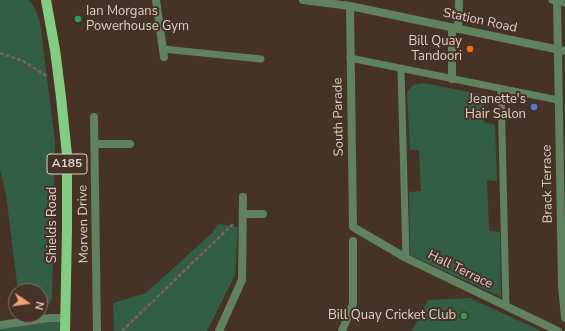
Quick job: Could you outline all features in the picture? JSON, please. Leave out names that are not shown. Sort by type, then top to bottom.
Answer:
[{"type":"main road","name":"Shields Road","points":[[46,0],[60,84],[67,155],[65,331]]},
{"type":"street","points":[[156,0],[163,53]]},
{"type":"street","name":"Station Road","points":[[303,0],[350,6],[562,50]]},
{"type":"street","points":[[452,79],[455,28],[459,0]]},
{"type":"street","name":"Brack Terrace","points":[[558,1],[562,50],[558,100],[562,115],[565,318]]},
{"type":"street","name":"South Parade","points":[[350,6],[354,227]]},
{"type":"street","name":"Morven Drive","points":[[94,117],[97,331]]},
{"type":"street","points":[[94,144],[130,144]]},
{"type":"street","points":[[219,331],[242,280],[243,197]]},
{"type":"street","points":[[243,214],[263,214]]},
{"type":"street","name":"Hall Terrace","points":[[354,227],[406,258],[558,331]]},
{"type":"street","points":[[342,331],[353,304],[353,241]]},
{"type":"street","points":[[0,325],[50,318],[65,318]]},
{"type":"lane","points":[[163,53],[261,59]]},
{"type":"lane","points":[[350,58],[558,100]]},
{"type":"lane","points":[[401,69],[406,258]]},
{"type":"lane","points":[[502,89],[506,306]]},
{"type":"path","points":[[0,53],[23,61],[60,84]]},
{"type":"path","points":[[122,331],[243,214]]},
{"type":"green space","points":[[0,0],[28,0],[31,2],[36,11],[40,22],[55,142],[52,298],[48,306],[48,283],[17,283],[6,195],[0,170]]},
{"type":"green space","points":[[424,83],[484,95],[484,122],[495,125],[497,181],[487,180],[489,231],[500,232],[501,297],[410,255],[409,192],[421,191],[419,150],[410,150],[407,92],[413,85]]},
{"type":"green space","points":[[218,224],[238,227],[235,275],[207,331],[114,331],[113,303],[146,293],[212,233]]},
{"type":"green space","name":"Bill Quay Cricket Club","points":[[470,298],[541,331],[412,331],[428,300]]},
{"type":"green space","points":[[61,321],[61,331],[0,331],[0,328]]},
{"type":"place","name":"Ian Morgans Powerhouse Gym","points":[[78,19]]},
{"type":"place","name":"Bill Quay Tandoori","points":[[470,49]]},
{"type":"place","name":"Jeanette's Hair Salon","points":[[534,107]]},
{"type":"place","name":"Bill Quay Cricket Club","points":[[464,316]]}]
